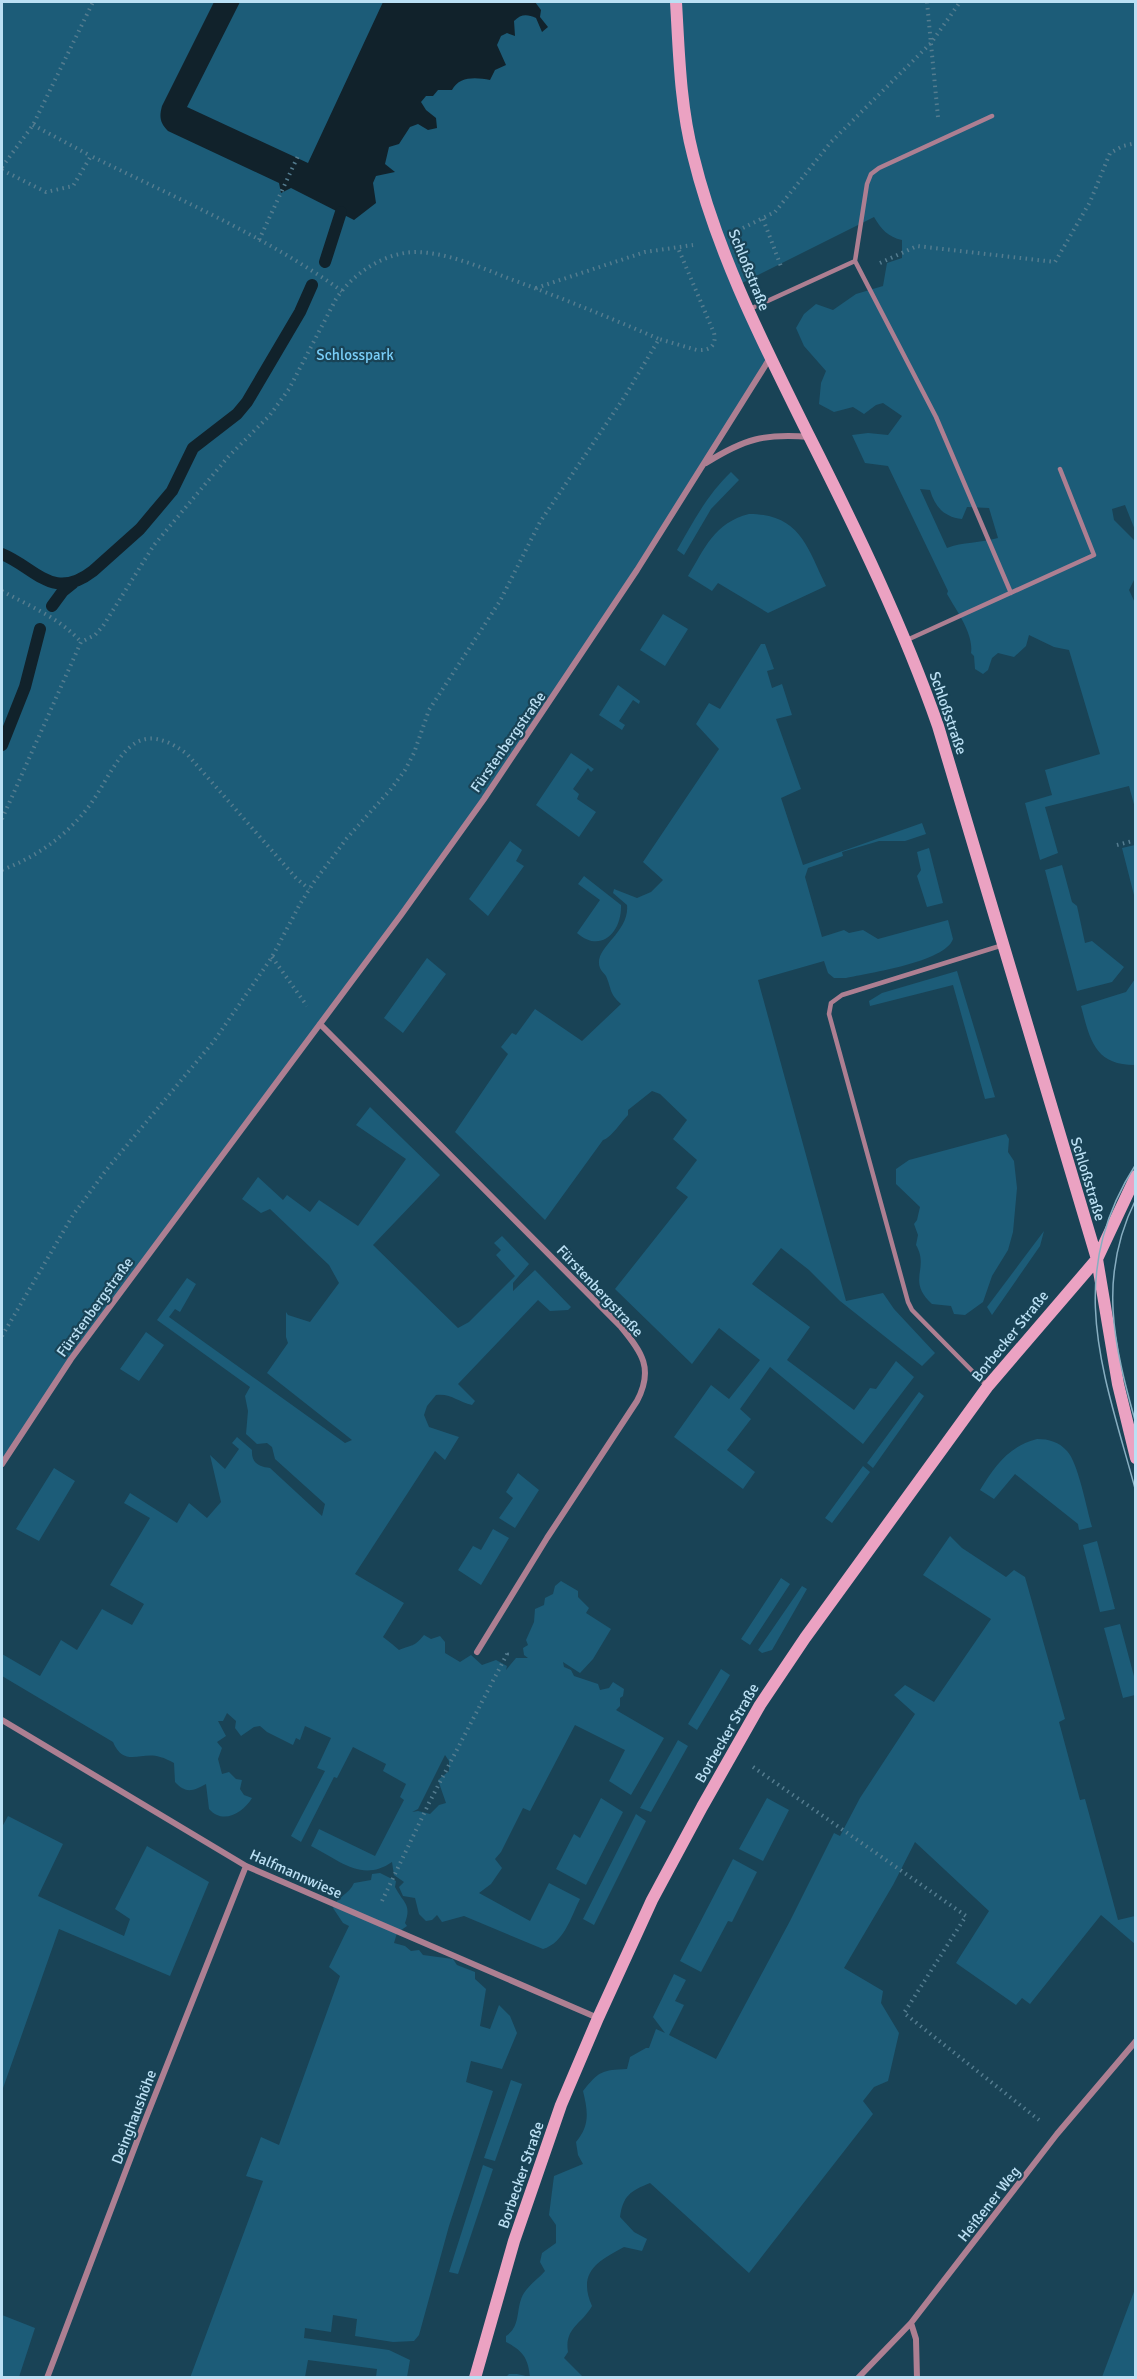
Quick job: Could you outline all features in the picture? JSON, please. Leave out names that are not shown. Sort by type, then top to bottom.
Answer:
[{"type":"street","name":"Schloßstraße","points":[[676,2],[681,79],[693,155],[720,239],[770,357],[865,548],[907,640],[947,756],[1097,1259],[1118,1384],[1136,1458]]},
{"type":"street","name":"Fürstenbergstraße","points":[[2,1464],[78,1350],[401,915],[550,702],[770,357]]},
{"type":"street","name":"Fürstenbergstraße","points":[[703,465],[741,442],[756,438],[810,437]]},
{"type":"street","name":"Fürstenbergstraße","points":[[320,1024],[621,1327],[638,1348],[645,1366],[643,1389],[637,1401],[477,1652]]},
{"type":"street","name":"Borbecker Straße","points":[[475,2378],[514,2241],[547,2142],[598,2018],[652,1900],[732,1753],[760,1704],[805,1638],[988,1386],[1059,1300],[1097,1259],[1136,1176]]},
{"type":"street","name":"Halfmannwiese","points":[[2,1720],[246,1866],[598,2018]]},
{"type":"street","name":"Deinghaushöhe","points":[[48,2378],[146,2118],[246,1866]]},
{"type":"street","name":"Heißener Weg","points":[[858,2378],[911,2323],[1057,2134],[1136,2041]]},
{"type":"street","points":[[911,2323],[917,2348],[917,2378]]},
{"type":"lane","points":[[992,116],[879,168],[871,174],[867,184],[855,261],[936,417],[1011,593]]},
{"type":"lane","points":[[748,309],[855,261]]},
{"type":"lane","points":[[907,640],[1094,555],[1060,469]]},
{"type":"lane","points":[[988,1386],[912,1310],[908,1302],[829,1014],[831,1003],[842,995],[1003,945]]},
{"type":"path","points":[[91,156],[73,186],[46,192],[2,169],[33,125],[93,2]]},
{"type":"path","points":[[927,2],[940,139]]},
{"type":"path","points":[[790,290],[763,219],[780,206],[831,142],[931,44],[960,2]]},
{"type":"path","points":[[33,125],[259,240],[304,265],[342,291]]},
{"type":"path","points":[[855,261],[879,263],[917,246],[1055,262],[1090,202],[1110,153],[1123,146],[1136,143]]},
{"type":"path","points":[[259,240],[298,156]]},
{"type":"path","points":[[2,819],[81,642],[94,635],[103,626],[154,545],[228,457],[270,415],[290,389],[342,291],[359,274],[378,261],[416,252],[439,255],[535,288],[659,339],[697,350],[709,349],[715,343],[714,333],[678,248],[645,252],[535,288]]},
{"type":"path","points":[[2,1336],[73,1215],[107,1169],[214,1041],[272,957],[309,889],[346,838],[385,797],[405,770],[414,753],[429,710],[500,601],[540,522],[625,396],[659,339]]},
{"type":"path","points":[[2,591],[60,622],[81,642]]},
{"type":"path","points":[[2,870],[21,863],[60,837],[84,814],[112,770],[132,745],[145,739],[157,738],[172,742],[188,754],[296,878],[309,889]]},
{"type":"path","points":[[1117,845],[1136,840]]},
{"type":"path","points":[[272,957],[320,1024]]},
{"type":"path","points":[[372,1921],[429,1803],[507,1654],[492,1627]]},
{"type":"path","points":[[732,1753],[966,1916],[904,2013],[1057,2134]]},
{"type":"green space","name":"Schlosspark","points":[[2,2],[1136,2],[1135,530],[1125,505],[1112,509],[1114,520],[1135,541],[1135,578],[1129,590],[1136,605],[1135,808],[1129,786],[1045,807],[1058,853],[1040,860],[1025,803],[1052,795],[1045,770],[1100,754],[1069,650],[1054,647],[1029,635],[1026,646],[1014,657],[998,653],[992,658],[988,670],[983,674],[975,669],[967,630],[947,594],[948,591],[888,466],[865,463],[852,435],[868,433],[888,435],[902,416],[883,403],[864,414],[853,407],[834,412],[819,404],[821,383],[826,371],[804,346],[796,328],[804,314],[816,304],[833,310],[856,294],[883,286],[887,263],[902,258],[902,240],[885,232],[874,217],[738,285],[770,357],[594,637],[521,747],[423,884],[118,1295],[2,1464]],"holes":[[[920,489],[930,490],[941,510],[956,518],[962,519],[967,507],[989,508],[998,538],[947,548]]]},
{"type":"green space","points":[[731,472],[739,480],[711,509],[684,555],[677,550],[708,499]]},
{"type":"green space","points":[[749,514],[766,515],[791,526],[807,546],[826,586],[768,613],[718,583],[712,591],[688,576],[706,546],[719,530],[737,518]]},
{"type":"green space","points":[[663,614],[688,629],[665,666],[640,650]]},
{"type":"green space","points":[[761,644],[765,644],[774,669],[767,671],[772,688],[782,684],[792,715],[776,719],[801,789],[781,798],[803,865],[922,823],[926,834],[905,841],[879,841],[842,852],[843,856],[808,868],[805,877],[822,937],[844,930],[849,933],[863,930],[878,939],[948,920],[953,939],[947,947],[922,960],[871,973],[834,978],[828,973],[824,961],[758,980],[846,1301],[883,1293],[894,1309],[935,1353],[922,1366],[840,1301],[809,1270],[781,1248],[752,1284],[810,1327],[787,1360],[854,1410],[870,1388],[876,1389],[896,1361],[914,1377],[863,1444],[770,1367],[740,1409],[751,1419],[727,1450],[755,1472],[743,1489],[674,1437],[711,1385],[729,1399],[760,1360],[719,1328],[692,1364],[615,1289],[688,1197],[676,1188],[697,1160],[673,1139],[687,1120],[660,1094],[652,1091],[628,1110],[628,1115],[613,1133],[603,1140],[545,1220],[455,1132],[508,1054],[501,1047],[512,1033],[516,1035],[535,1009],[582,1041],[621,1004],[613,994],[600,968],[599,961],[601,954],[623,924],[626,915],[627,905],[613,893],[614,889],[637,898],[651,892],[663,880],[643,862],[719,749],[696,724],[709,703],[720,709]]},
{"type":"green space","points":[[618,685],[640,701],[639,704],[633,700],[619,721],[625,725],[622,730],[599,715]]},
{"type":"green space","points":[[571,753],[594,769],[591,772],[588,768],[573,789],[579,794],[577,799],[596,812],[579,837],[536,805]]},
{"type":"green space","points":[[510,841],[522,850],[516,861],[524,866],[488,916],[469,899]]},
{"type":"green space","points":[[1136,845],[1135,899],[1122,848]]},
{"type":"green space","points":[[929,848],[943,903],[927,907],[917,876],[921,870],[917,852]]},
{"type":"green space","points":[[1062,865],[1072,902],[1077,906],[1085,943],[1092,941],[1124,967],[1112,982],[1077,991],[1045,870]]},
{"type":"green space","points":[[584,876],[621,905],[618,924],[608,937],[602,940],[586,939],[577,933],[600,900],[578,884]]},
{"type":"green space","points":[[427,958],[446,974],[403,1033],[384,1018]]},
{"type":"green space","points":[[957,971],[996,1097],[985,1099],[953,985],[870,1006],[869,1001],[882,993]]},
{"type":"green space","points":[[1135,979],[1135,1065],[1121,1064],[1102,1055],[1096,1048],[1087,1029],[1081,1006],[1126,992]]},
{"type":"green space","points":[[370,1107],[440,1175],[373,1245],[458,1328],[469,1322],[515,1276],[496,1255],[501,1250],[494,1243],[502,1236],[529,1264],[513,1283],[513,1291],[535,1270],[571,1307],[568,1310],[550,1311],[538,1300],[458,1384],[475,1401],[472,1405],[450,1396],[436,1395],[427,1406],[424,1415],[429,1427],[459,1437],[445,1460],[435,1451],[355,1574],[404,1603],[383,1637],[399,1650],[415,1644],[424,1635],[431,1639],[440,1636],[445,1642],[445,1653],[460,1662],[471,1655],[482,1665],[496,1660],[507,1666],[506,1670],[516,1658],[528,1658],[524,1655],[523,1648],[528,1645],[526,1640],[534,1622],[535,1609],[544,1605],[545,1598],[553,1594],[555,1586],[561,1581],[578,1591],[578,1597],[589,1608],[586,1613],[611,1629],[593,1659],[580,1673],[563,1662],[564,1667],[571,1670],[574,1676],[598,1684],[600,1690],[609,1688],[613,1682],[624,1689],[623,1696],[620,1698],[620,1706],[616,1710],[664,1738],[631,1795],[609,1781],[625,1750],[575,1725],[530,1811],[523,1808],[501,1852],[495,1859],[502,1868],[491,1884],[479,1893],[530,1921],[549,1883],[580,1899],[562,1935],[543,1949],[464,1916],[442,1922],[437,1915],[432,1920],[426,1921],[419,1914],[415,1898],[403,1896],[399,1887],[404,1882],[394,1875],[392,1862],[381,1868],[361,1870],[341,1863],[311,1846],[319,1829],[375,1856],[404,1800],[400,1797],[406,1784],[383,1771],[386,1764],[353,1747],[337,1778],[334,1777],[301,1842],[291,1836],[325,1771],[317,1768],[331,1738],[305,1726],[300,1740],[296,1738],[293,1745],[260,1726],[254,1727],[241,1736],[235,1728],[236,1721],[227,1713],[223,1721],[218,1721],[226,1736],[217,1742],[222,1748],[218,1759],[222,1774],[229,1772],[236,1779],[242,1780],[240,1789],[244,1795],[252,1798],[238,1812],[226,1817],[220,1816],[209,1809],[206,1784],[186,1790],[175,1782],[174,1763],[153,1756],[128,1757],[122,1754],[113,1742],[2,1676],[2,1654],[40,1676],[61,1640],[77,1650],[102,1609],[132,1625],[144,1604],[110,1585],[150,1518],[124,1503],[130,1493],[177,1523],[189,1503],[207,1518],[221,1502],[210,1455],[225,1469],[239,1449],[232,1443],[237,1437],[252,1450],[256,1464],[270,1468],[322,1516],[325,1504],[275,1459],[272,1447],[267,1443],[257,1444],[246,1434],[248,1411],[245,1396],[250,1387],[157,1320],[187,1278],[196,1284],[180,1312],[175,1309],[169,1317],[345,1443],[352,1440],[267,1373],[288,1343],[286,1312],[288,1315],[310,1322],[339,1283],[329,1265],[270,1209],[261,1213],[242,1199],[258,1177],[283,1200],[287,1195],[310,1212],[319,1200],[358,1226],[406,1159],[356,1125]],"holes":[[[445,1755],[449,1761],[449,1771],[438,1780],[446,1803],[439,1805],[430,1814],[412,1812],[418,1809]]]},
{"type":"green space","points":[[1006,1134],[1009,1139],[1008,1152],[1014,1161],[1017,1188],[1013,1232],[1008,1250],[992,1276],[983,1302],[965,1315],[954,1314],[951,1306],[932,1304],[920,1288],[921,1261],[916,1245],[918,1235],[914,1224],[920,1207],[896,1184],[896,1169],[909,1160]]},
{"type":"green space","points":[[1044,1231],[1040,1246],[992,1315],[987,1307]]},
{"type":"green space","points":[[146,1332],[164,1345],[139,1381],[120,1369]]},
{"type":"green space","points":[[919,1392],[924,1396],[873,1468],[867,1463]]},
{"type":"green space","points":[[1037,1439],[1057,1443],[1071,1457],[1092,1527],[1079,1530],[1078,1524],[1015,1474],[994,1499],[980,1490],[1004,1458],[1018,1447]]},
{"type":"green space","points":[[863,1466],[870,1472],[832,1523],[825,1518]]},
{"type":"green space","points":[[54,1468],[75,1481],[39,1541],[16,1529]]},
{"type":"green space","points":[[518,1473],[539,1490],[515,1528],[499,1518],[513,1498],[506,1492]]},
{"type":"green space","points":[[493,1529],[509,1538],[481,1585],[458,1570],[473,1546],[481,1550]]},
{"type":"green space","points":[[950,1536],[962,1548],[1006,1577],[1014,1570],[1025,1577],[1065,1719],[1059,1722],[1080,1800],[1085,1799],[1118,1920],[1135,1916],[1135,1944],[1101,1915],[1030,2004],[1022,1998],[1016,2005],[956,1963],[989,1911],[915,1842],[893,1885],[844,1968],[883,1991],[881,2003],[899,2033],[888,2081],[874,2087],[863,2101],[873,2114],[749,2273],[650,2183],[629,2195],[623,2204],[620,2217],[634,2232],[647,2239],[642,2251],[624,2247],[598,2263],[589,2276],[588,2294],[592,2306],[571,2332],[567,2344],[568,2352],[564,2358],[583,2377],[530,2377],[524,2356],[506,2342],[506,2336],[514,2327],[524,2293],[545,2271],[540,2262],[542,2253],[556,2243],[556,2225],[549,2215],[554,2176],[583,2164],[578,2155],[576,2142],[584,2130],[587,2118],[583,2091],[593,2079],[602,2073],[627,2069],[630,2057],[649,2048],[656,2029],[665,2033],[653,2017],[674,1974],[686,1980],[675,2001],[684,2005],[669,2035],[716,2059],[834,1833],[840,1836],[860,1798],[915,1714],[894,1695],[905,1685],[934,1702],[991,1619],[923,1575]]},
{"type":"green space","points":[[1097,1541],[1115,1609],[1100,1612],[1083,1545]]},
{"type":"green space","points":[[781,1578],[790,1584],[750,1645],[741,1639]]},
{"type":"green space","points":[[802,1586],[807,1589],[772,1650],[762,1653],[758,1650]]},
{"type":"green space","points":[[1120,1624],[1135,1680],[1135,1695],[1123,1698],[1104,1628]]},
{"type":"green space","points":[[721,1669],[730,1675],[697,1730],[688,1724]]},
{"type":"green space","points":[[678,1740],[688,1746],[651,1812],[640,1808]]},
{"type":"green space","points":[[601,1798],[623,1812],[586,1885],[556,1869],[574,1834],[580,1838]]},
{"type":"green space","points":[[767,1798],[789,1810],[763,1861],[739,1849]]},
{"type":"green space","points":[[636,1814],[646,1821],[594,1925],[583,1919]]},
{"type":"green space","points":[[8,1816],[63,1844],[38,1896],[124,1936],[130,1919],[115,1909],[147,1846],[209,1882],[170,1976],[59,1929],[2,2091],[2,1827]]},
{"type":"green space","points":[[733,1859],[757,1872],[732,1922],[728,1921],[701,1972],[680,1961]]},
{"type":"green space","points":[[380,1873],[396,1881],[395,1887],[406,1904],[408,1912],[405,1923],[407,1926],[397,1933],[394,1943],[405,1946],[411,1951],[419,1950],[423,1955],[453,1959],[457,1965],[475,1972],[475,1979],[486,1989],[480,2026],[490,2029],[499,2005],[510,2016],[517,2033],[502,2069],[471,2061],[466,2082],[493,2091],[449,2226],[419,2335],[414,2341],[393,2342],[355,2336],[357,2319],[333,2315],[331,2332],[305,2328],[304,2338],[389,2350],[410,2360],[407,2377],[376,2377],[377,2369],[308,2360],[305,2377],[190,2378],[263,2181],[246,2176],[261,2137],[279,2145],[340,1976],[329,1967],[349,1926],[343,1923],[333,1908],[354,1883],[371,1880],[372,1874]]},
{"type":"green space","points":[[511,2080],[522,2084],[495,2161],[484,2158]]},
{"type":"green space","points":[[483,2165],[493,2169],[458,2274],[449,2272]]},
{"type":"green space","points":[[1135,2289],[1135,2377],[1102,2377]]},
{"type":"green space","points":[[2,2315],[35,2328],[19,2377],[2,2377]]},
{"type":"green space","points":[[509,2374],[517,2374],[530,2377],[506,2377]]},
{"type":"shaded area","points":[[214,2],[240,2],[187,107],[308,163],[383,2],[535,2],[541,10],[540,17],[548,27],[542,32],[536,18],[527,15],[519,17],[514,21],[515,36],[507,33],[501,36],[497,45],[506,65],[495,70],[490,80],[479,78],[463,80],[452,90],[438,90],[433,96],[426,96],[421,102],[426,110],[436,118],[437,128],[428,130],[418,124],[410,127],[399,144],[389,147],[385,164],[395,172],[376,176],[373,183],[376,203],[354,220],[291,188],[281,193],[279,183],[168,131],[163,125],[160,117],[162,106]]},
{"type":"waterway","points":[[325,262],[341,212]]},
{"type":"waterway","points":[[2,554],[35,574],[56,583],[79,580],[93,571],[140,529],[172,491],[193,448],[237,414],[247,402],[300,312],[312,285]]},
{"type":"waterway","points":[[52,606],[63,591],[73,583]]},
{"type":"waterway","points":[[2,745],[25,687],[40,629]]},
{"type":"tram line","points":[[1136,1164],[1114,1206],[1101,1247],[1095,1287],[1097,1326],[1103,1366],[1136,1492]]},
{"type":"tram line","points":[[1136,1199],[1116,1256],[1113,1284],[1116,1339],[1136,1424]]}]
